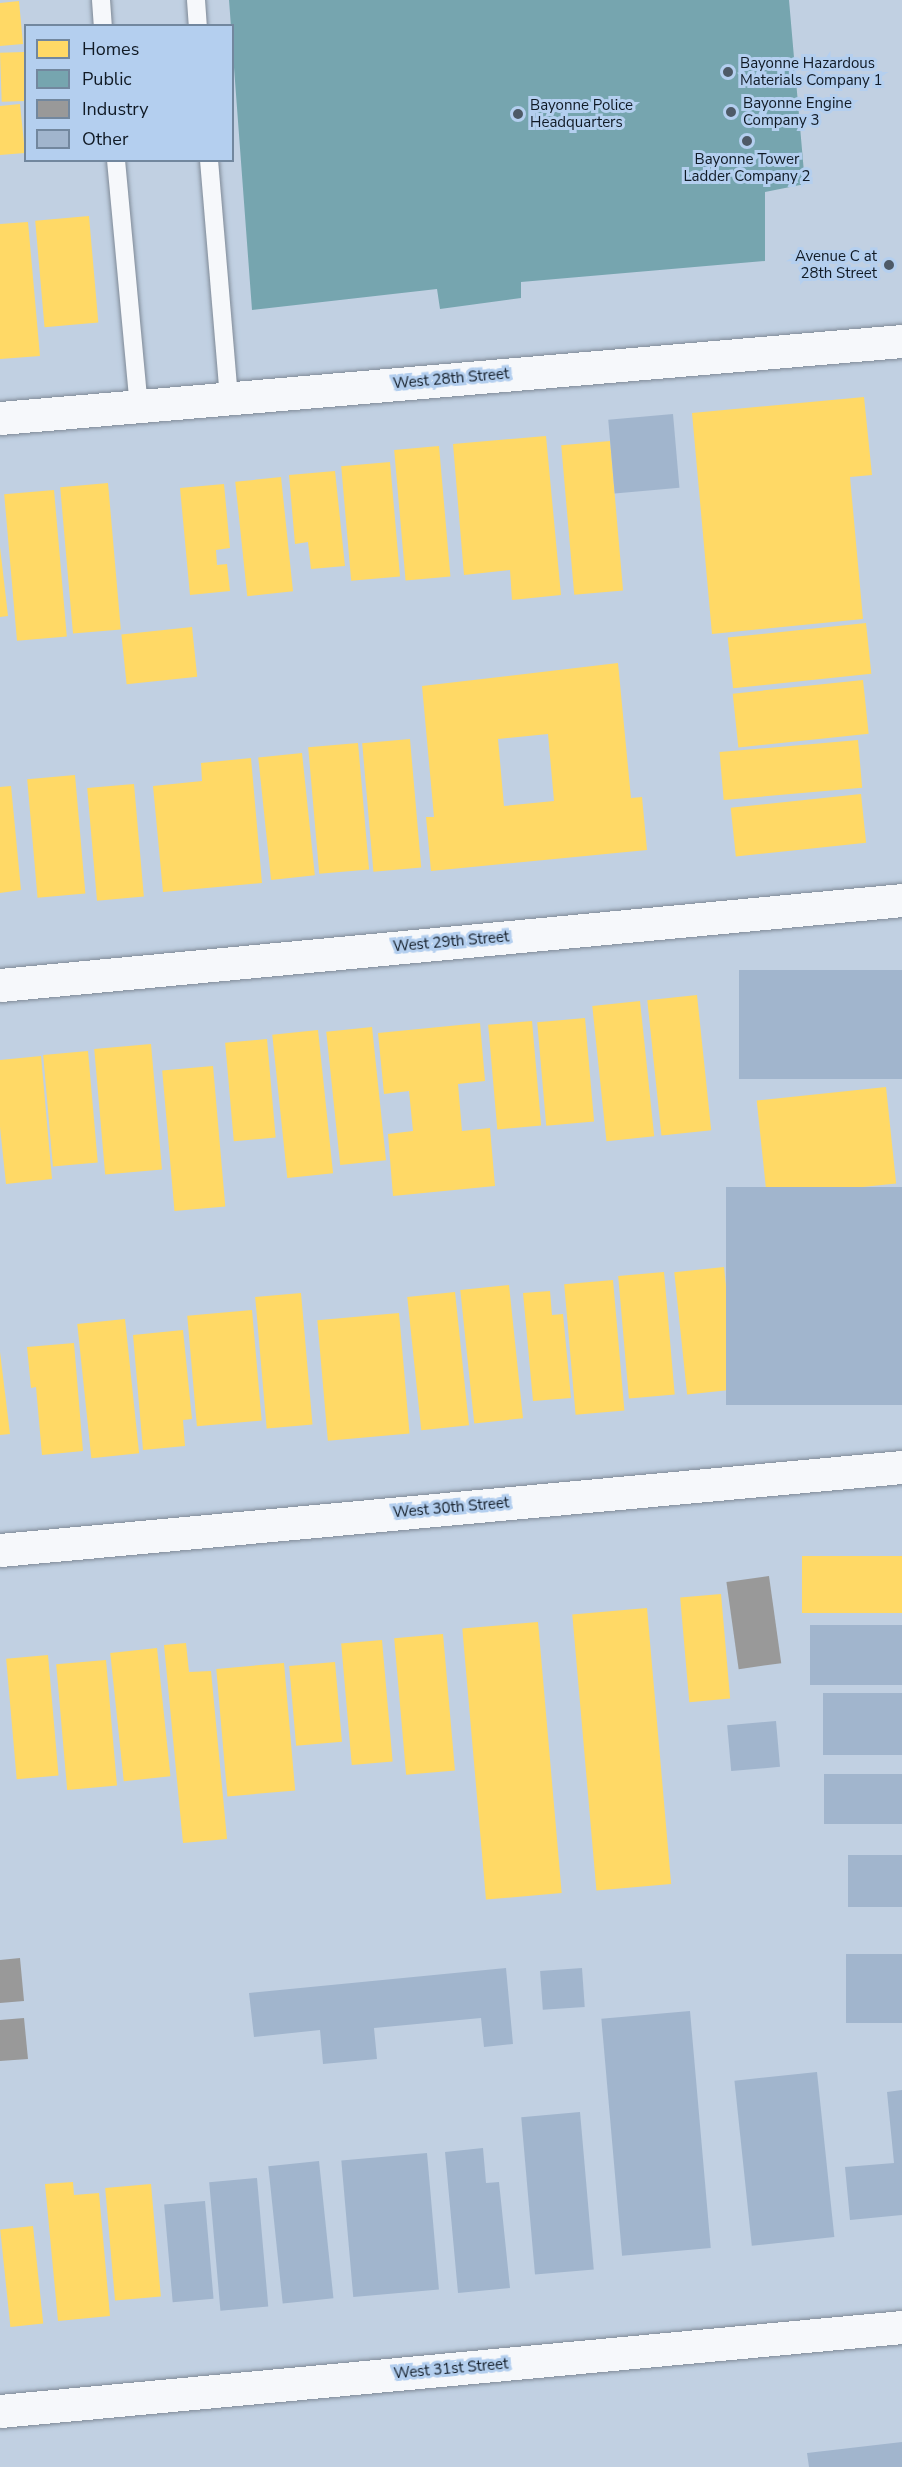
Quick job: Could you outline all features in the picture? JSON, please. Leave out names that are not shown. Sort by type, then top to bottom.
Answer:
[{"type":"street","name":"West 28th Street","points":[[0,418],[902,341]]},
{"type":"street","name":"West 29th Street","points":[[0,985],[902,900]]},
{"type":"street","name":"West 30th Street","points":[[0,1550],[902,1467]]},
{"type":"street","name":"West 31st Street","points":[[0,2411],[902,2327]]},
{"type":"lane","points":[[101,0],[103,24]]},
{"type":"lane","points":[[196,0],[198,24]]},
{"type":"lane","points":[[116,162],[139,406]]},
{"type":"lane","points":[[209,162],[229,398]]},
{"type":"building: Homes","points":[[19,1],[23,44],[0,46],[0,3]]},
{"type":"building: Homes","points":[[24,52],[24,101],[2,102],[0,53]]},
{"type":"building: Homes","points":[[20,104],[24,153],[0,155],[0,106]]},
{"type":"building: Homes","points":[[89,216],[98,323],[45,327],[35,221]]},
{"type":"building: Homes","points":[[28,222],[40,356],[0,359],[0,224]]},
{"type":"building: Homes","points":[[864,397],[872,475],[850,477],[863,619],[712,634],[692,413]]},
{"type":"building: Homes","points":[[546,436],[561,595],[512,600],[510,570],[464,575],[453,444]]},
{"type":"building: Homes","points":[[610,441],[623,590],[574,595],[561,445]]},
{"type":"building: Homes","points":[[439,446],[450,577],[406,580],[394,450]]},
{"type":"building: Homes","points":[[390,462],[400,577],[351,581],[341,466]]},
{"type":"building: Homes","points":[[335,471],[345,566],[311,569],[308,542],[295,544],[289,475]]},
{"type":"building: Homes","points":[[281,477],[293,591],[247,596],[235,482]]},
{"type":"building: Homes","points":[[108,483],[121,629],[73,634],[60,487]]},
{"type":"building: Homes","points":[[224,484],[230,548],[216,550],[217,565],[227,564],[230,591],[190,595],[180,488]]},
{"type":"building: Homes","points":[[54,490],[67,636],[17,641],[4,494]]},
{"type":"building: Homes","points":[[0,547],[8,616],[0,617]]},
{"type":"building: Homes","points":[[866,623],[871,674],[733,688],[728,638]]},
{"type":"building: Homes","points":[[192,627],[197,677],[127,684],[121,634]]},
{"type":"building: Homes","points":[[618,663],[631,798],[642,797],[647,850],[431,871],[426,817],[434,817],[422,686]],"holes":[[[548,734],[554,801],[504,806],[498,739]]]},
{"type":"building: Homes","points":[[863,680],[869,734],[738,747],[733,694]]},
{"type":"building: Homes","points":[[410,739],[421,868],[373,872],[362,743]]},
{"type":"building: Homes","points":[[858,740],[862,788],[724,800],[720,752]]},
{"type":"building: Homes","points":[[358,743],[369,870],[319,874],[308,747]]},
{"type":"building: Homes","points":[[302,753],[315,875],[271,880],[258,758]]},
{"type":"building: Homes","points":[[251,758],[262,883],[163,892],[153,786],[202,781],[201,763]]},
{"type":"building: Homes","points":[[75,775],[85,894],[38,898],[27,779]]},
{"type":"building: Homes","points":[[134,784],[144,897],[97,901],[87,788]]},
{"type":"building: Homes","points":[[11,786],[21,890],[0,893],[0,787]]},
{"type":"building: Homes","points":[[861,794],[866,843],[736,856],[731,808]]},
{"type":"building: Homes","points":[[697,995],[711,1130],[661,1135],[647,1000]]},
{"type":"building: Homes","points":[[640,1001],[654,1136],[606,1141],[592,1006]]},
{"type":"building: Homes","points":[[585,1018],[594,1122],[546,1126],[537,1022]]},
{"type":"building: Homes","points":[[532,1021],[541,1126],[497,1129],[488,1025]]},
{"type":"building: Homes","points":[[480,1023],[485,1081],[458,1084],[462,1131],[490,1128],[495,1186],[393,1196],[388,1134],[413,1131],[409,1091],[384,1094],[378,1033]]},
{"type":"building: Homes","points":[[372,1027],[386,1160],[340,1165],[326,1032]]},
{"type":"building: Homes","points":[[318,1030],[333,1173],[287,1178],[272,1035]]},
{"type":"building: Homes","points":[[267,1039],[276,1138],[234,1141],[225,1043]]},
{"type":"building: Homes","points":[[151,1044],[162,1170],[105,1174],[94,1049]]},
{"type":"building: Homes","points":[[88,1051],[98,1163],[53,1166],[43,1055]]},
{"type":"building: Homes","points":[[41,1056],[52,1179],[6,1184],[0,1127],[0,1060]]},
{"type":"building: Homes","points":[[213,1066],[225,1206],[174,1211],[162,1070]]},
{"type":"building: Homes","points":[[886,1087],[896,1183],[767,1197],[757,1101]]},
{"type":"building: Homes","points":[[724,1267],[737,1389],[687,1395],[674,1272]]},
{"type":"building: Homes","points":[[664,1272],[675,1395],[629,1399],[618,1276]]},
{"type":"building: Homes","points":[[613,1280],[624,1411],[576,1415],[564,1284]]},
{"type":"building: Homes","points":[[509,1285],[523,1418],[474,1423],[460,1290]]},
{"type":"building: Homes","points":[[550,1291],[552,1315],[563,1314],[571,1398],[533,1401],[523,1293]]},
{"type":"building: Homes","points":[[455,1292],[469,1425],[421,1430],[407,1297]]},
{"type":"building: Homes","points":[[301,1293],[313,1424],[267,1429],[255,1297]]},
{"type":"building: Homes","points":[[252,1310],[262,1421],[197,1426],[187,1316]]},
{"type":"building: Homes","points":[[399,1313],[410,1434],[328,1441],[317,1320]]},
{"type":"building: Homes","points":[[125,1319],[139,1453],[91,1458],[77,1324]]},
{"type":"building: Homes","points":[[183,1330],[192,1419],[183,1420],[185,1446],[143,1450],[133,1335]]},
{"type":"building: Homes","points":[[74,1343],[83,1451],[42,1455],[36,1387],[31,1388],[27,1347]]},
{"type":"building: Homes","points":[[0,1352],[10,1434],[0,1435]]},
{"type":"building: Homes","points":[[802,1556],[902,1556],[902,1613],[802,1613]]},
{"type":"building: Homes","points":[[721,1594],[730,1699],[689,1702],[680,1598]]},
{"type":"building: Homes","points":[[647,1608],[671,1884],[596,1890],[572,1615]]},
{"type":"building: Homes","points":[[538,1622],[562,1893],[486,1900],[462,1629]]},
{"type":"building: Homes","points":[[443,1634],[455,1770],[406,1775],[394,1638]]},
{"type":"building: Homes","points":[[382,1640],[393,1762],[352,1765],[341,1644]]},
{"type":"building: Homes","points":[[186,1643],[189,1672],[211,1671],[227,1839],[183,1843],[164,1645]]},
{"type":"building: Homes","points":[[157,1648],[170,1776],[124,1781],[110,1653]]},
{"type":"building: Homes","points":[[48,1655],[59,1776],[17,1779],[6,1659]]},
{"type":"building: Homes","points":[[106,1660],[117,1786],[67,1790],[56,1664]]},
{"type":"building: Homes","points":[[335,1662],[342,1742],[296,1746],[289,1666]]},
{"type":"building: Homes","points":[[284,1663],[295,1791],[227,1796],[216,1669]]},
{"type":"building: Homes","points":[[73,2182],[74,2195],[99,2193],[110,2316],[58,2321],[45,2184]]},
{"type":"building: Homes","points":[[151,2184],[161,2297],[115,2301],[105,2188]]},
{"type":"building: Homes","points":[[33,2226],[43,2323],[10,2327],[0,2229]]},
{"type":"building: Public","name":"Bayonne Police Headquarters","points":[[229,0],[789,0],[805,184],[765,192],[765,261],[521,282],[521,298],[440,309],[437,289],[252,310],[234,67],[234,24],[231,24]]},
{"type":"building: Industry","points":[[769,1576],[781,1663],[739,1669],[726,1582]]},
{"type":"building: Industry","points":[[20,1958],[24,2001],[0,2003],[0,1960]]},
{"type":"building: Industry","points":[[24,2018],[28,2059],[0,2061],[0,2020]]},
{"type":"building: Other","points":[[673,414],[679,488],[615,493],[608,420]]},
{"type":"building: Other","points":[[739,970],[902,970],[902,1079],[739,1079]]},
{"type":"building: Other","points":[[726,1187],[902,1187],[902,1405],[726,1405]]},
{"type":"building: Other","points":[[810,1625],[902,1625],[902,1685],[810,1685]]},
{"type":"building: Other","points":[[823,1693],[902,1693],[902,1755],[823,1755]]},
{"type":"building: Other","points":[[776,1721],[780,1767],[731,1771],[727,1725]]},
{"type":"building: Other","points":[[824,1774],[902,1774],[902,1824],[824,1824]]},
{"type":"building: Other","points":[[848,1855],[902,1855],[902,1907],[848,1907]]},
{"type":"building: Other","points":[[846,1954],[902,1954],[902,2023],[846,2023]]},
{"type":"building: Other","points":[[506,1968],[513,2044],[484,2047],[481,2018],[374,2028],[377,2059],[323,2064],[320,2030],[254,2037],[249,1993]]},
{"type":"building: Other","points":[[582,1968],[585,2007],[543,2010],[540,1971]]},
{"type":"building: Other","points":[[690,2011],[711,2248],[622,2256],[601,2019]]},
{"type":"building: Other","points":[[817,2072],[834,2237],[752,2246],[734,2081]]},
{"type":"building: Other","points":[[902,2090],[902,2215],[850,2220],[845,2167],[894,2163],[887,2092]]},
{"type":"building: Other","points":[[580,2112],[594,2269],[535,2275],[521,2117]]},
{"type":"building: Other","points":[[483,2148],[486,2183],[499,2182],[510,2288],[458,2293],[445,2152]]},
{"type":"building: Other","points":[[427,2153],[439,2289],[353,2297],[341,2160]]},
{"type":"building: Other","points":[[319,2161],[333,2298],[283,2304],[268,2166]]},
{"type":"building: Other","points":[[257,2178],[268,2307],[220,2311],[209,2182]]},
{"type":"building: Other","points":[[205,2201],[214,2299],[173,2302],[164,2205]]},
{"type":"building: Other","points":[[902,2442],[902,2467],[809,2467],[807,2453]]},
{"type":"place","name":"Bayonne Hazardous Materials Company 1","points":[[728,72]]},
{"type":"place","name":"Bayonne Engine Company 3","points":[[731,112]]},
{"type":"place","name":"Bayonne Police Headquarters","points":[[518,114]]},
{"type":"place","name":"Bayonne Tower Ladder Company 2","points":[[747,141]]},
{"type":"place","name":"Avenue C at 28th Street","points":[[889,265]]}]
